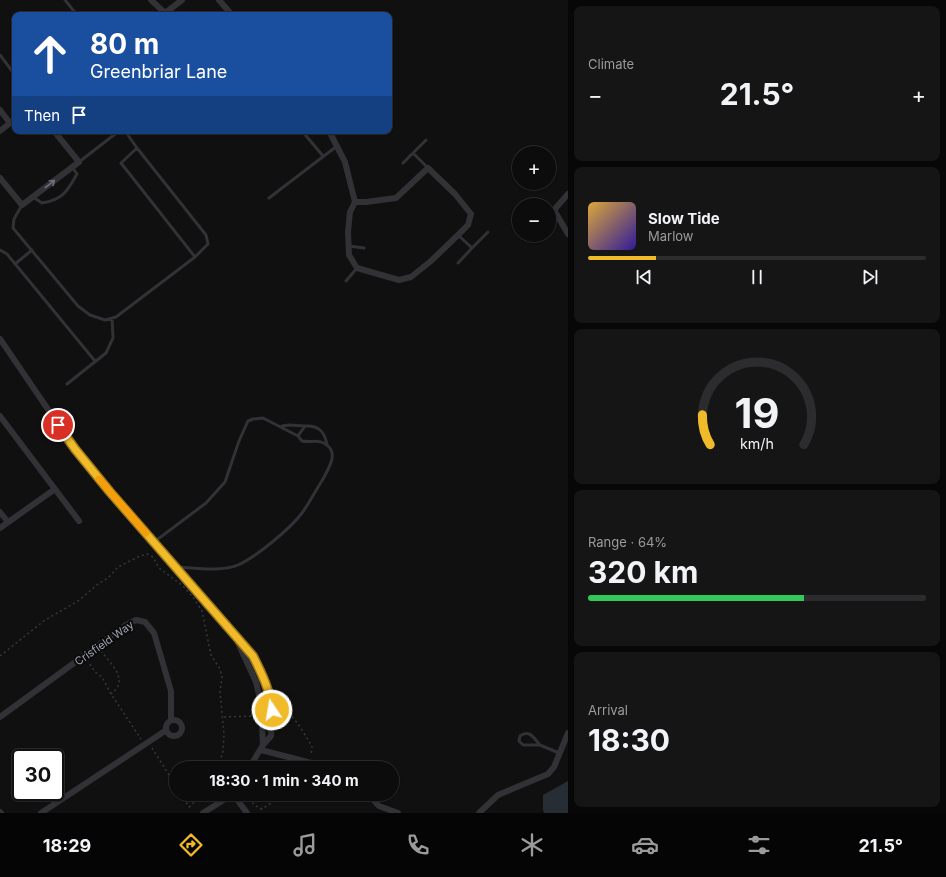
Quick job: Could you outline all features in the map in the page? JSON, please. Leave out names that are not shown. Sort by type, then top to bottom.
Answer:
[{"type":"street","points":[[151,0],[164,12]]},
{"type":"street","points":[[166,12],[182,0]]},
{"type":"street","points":[[219,0],[229,12]]},
{"type":"street","points":[[0,110],[12,120]]},
{"type":"street","points":[[0,131],[12,122]]},
{"type":"street","points":[[0,179],[22,206],[72,167],[78,162],[56,134]]},
{"type":"street","points":[[331,134],[345,162],[355,202],[350,212],[348,246],[349,255],[358,268],[399,280],[411,277],[431,261],[468,225],[471,214],[455,194],[428,168],[396,198],[355,202]]},
{"type":"street","points":[[568,194],[554,210],[568,234]]},
{"type":"street","points":[[0,339],[75,449],[253,656],[264,678],[271,699],[272,715],[271,736],[253,761]]},
{"type":"street","points":[[0,416],[79,521]]},
{"type":"street","points":[[0,528],[55,489]]},
{"type":"street","points":[[0,512],[8,522]]},
{"type":"street","name":"Crisfield Way","points":[[0,717],[126,625],[136,620],[144,622],[154,633],[171,692],[171,719],[166,724],[165,731]]},
{"type":"street","points":[[234,634],[256,682],[261,704],[262,747]]},
{"type":"street","points":[[41,813],[165,731],[169,736],[176,736],[182,732],[182,725],[178,720],[171,719]]},
{"type":"street","points":[[479,813],[498,795],[548,774],[554,767],[568,733]]},
{"type":"street","points":[[262,747],[305,761]]},
{"type":"street","points":[[203,813],[226,801]]},
{"type":"street","points":[[239,801],[247,813]]},
{"type":"street","points":[[374,801],[379,806],[398,813]]},
{"type":"lane","points":[[65,0],[75,12]]},
{"type":"lane","points":[[0,55],[12,71]]},
{"type":"lane","points":[[78,162],[115,134]]},
{"type":"lane","points":[[22,206],[14,219],[13,228],[78,306],[90,315],[105,320],[116,317],[195,257],[208,244],[206,235],[127,134]]},
{"type":"lane","points":[[305,134],[323,156]]},
{"type":"lane","points":[[403,163],[426,140]]},
{"type":"lane","points":[[269,198],[337,146]]},
{"type":"lane","points":[[137,148],[121,163],[195,257]]},
{"type":"lane","points":[[414,153],[428,168]]},
{"type":"lane","points":[[33,197],[42,204],[54,201],[61,196],[70,186],[77,174],[72,167]]},
{"type":"lane","points":[[458,263],[488,232]]},
{"type":"lane","points":[[458,235],[472,248]]},
{"type":"lane","points":[[348,246],[364,248]]},
{"type":"lane","points":[[0,250],[7,254],[95,361]]},
{"type":"lane","points":[[15,264],[32,250]]},
{"type":"lane","points":[[346,281],[358,268]]},
{"type":"lane","points":[[67,384],[106,353],[113,338],[112,318]]},
{"type":"lane","points":[[154,542],[206,503],[225,482],[239,441],[248,421],[263,418],[298,436],[302,441],[320,441],[331,449],[332,462],[302,514],[253,557],[237,566],[223,568],[176,567]]},
{"type":"lane","points":[[281,426],[312,426],[323,431],[326,437],[327,445]]},
{"type":"lane","points":[[298,436],[305,426]]},
{"type":"lane","points":[[540,745],[530,734],[526,733],[520,736],[519,741],[523,745],[540,745],[559,753]]},
{"type":"path","points":[[97,646],[118,672],[119,682],[117,689],[111,694]]},
{"type":"path","points":[[84,655],[95,672],[102,677],[111,694],[169,776]]},
{"type":"path","points":[[272,715],[290,714],[294,717],[312,747],[311,761]]},
{"type":"path","points":[[223,717],[261,716]]},
{"type":"path","points":[[185,801],[189,807],[195,801]]},
{"type":"path","points":[[250,801],[255,806],[262,809],[274,801]]},
{"type":"shaded area","points":[[568,781],[568,813],[544,813],[543,795]]},
{"type":"slow traffic","points":[[99,479],[146,533]]},
{"type":"route","points":[[58,425],[75,449],[110,492],[253,656],[264,678],[271,699],[272,710]]}]
